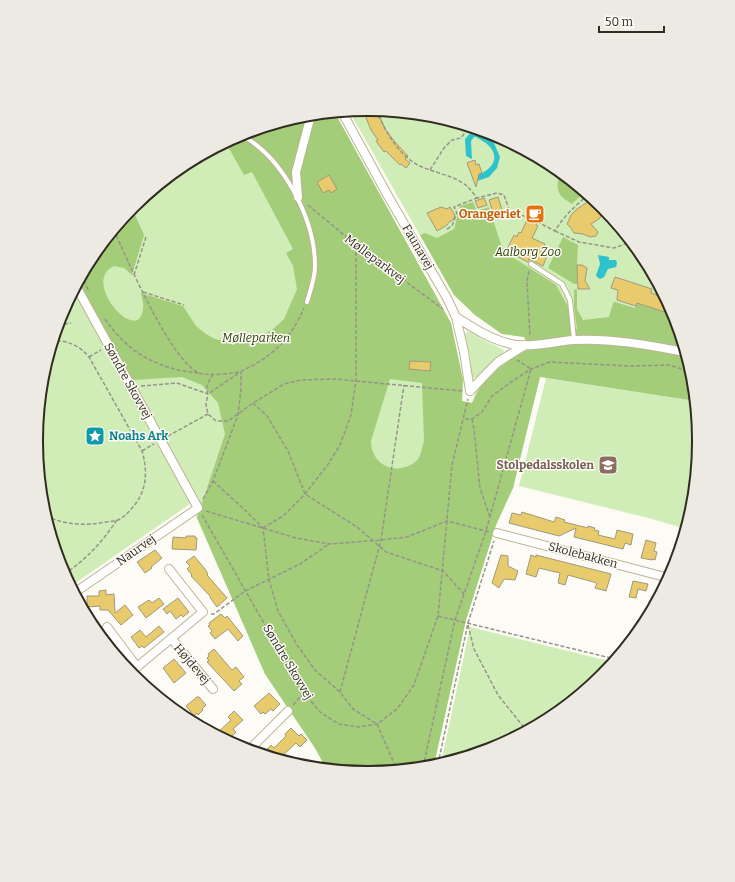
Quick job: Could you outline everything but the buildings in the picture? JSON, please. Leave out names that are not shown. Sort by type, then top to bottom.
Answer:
[{"type":"street","name":"Faunavej","points":[[345,117],[388,196],[447,298],[456,317]]},
{"type":"street","points":[[298,197],[296,172],[309,122]]},
{"type":"street","name":"Søndre Skovvej","points":[[79,292],[198,508]]},
{"type":"street","points":[[456,317],[482,333],[507,343],[528,345],[574,340],[611,340],[644,344],[679,351]]},
{"type":"street","points":[[456,317],[464,352],[470,391]]},
{"type":"street","points":[[470,391],[488,372],[509,354],[528,345]]},
{"type":"street","name":"Naurvej","points":[[79,590],[198,508]]},
{"type":"street","name":"Skolebakken","points":[[497,533],[662,577]]},
{"type":"street","points":[[107,627],[137,667],[203,612],[169,569]]},
{"type":"street","name":"Højdevej","points":[[172,638],[213,689]]},
{"type":"street","points":[[254,745],[288,711]]},
{"type":"lane","points":[[249,139],[254,141],[283,175],[298,197],[308,221],[313,245],[315,267],[307,302]]},
{"type":"lane","points":[[531,264],[562,284],[570,300],[574,340]]},
{"type":"path","points":[[379,117],[384,129],[404,155],[416,164],[450,177],[466,186],[477,198]]},
{"type":"path","points":[[430,170],[444,148],[452,140],[461,138],[465,132]]},
{"type":"path","points":[[447,229],[452,226],[456,213],[454,207],[477,198],[497,193],[504,195],[511,215],[526,216],[579,242],[614,248],[626,244]]},
{"type":"path","name":"Mølleparkvej","points":[[298,197],[356,245],[456,317]]},
{"type":"path","points":[[555,231],[560,222],[568,213],[583,199]]},
{"type":"path","points":[[116,236],[134,275],[167,336],[187,364],[200,373]]},
{"type":"path","points":[[134,275],[146,237]]},
{"type":"path","points":[[263,528],[283,516],[306,494],[329,463],[340,445],[351,415],[356,380],[356,245]]},
{"type":"path","points":[[528,345],[527,281],[531,264]]},
{"type":"path","points":[[85,281],[90,294]]},
{"type":"path","points":[[143,292],[184,304]]},
{"type":"path","points":[[208,394],[241,372],[264,360],[277,349],[293,329],[307,302]]},
{"type":"path","points":[[104,319],[113,331],[130,347],[146,358],[164,366],[182,371],[200,373],[213,374],[241,372]]},
{"type":"path","points":[[65,324],[71,323]]},
{"type":"path","points":[[53,519],[80,525],[93,525],[117,520],[125,516],[135,504],[144,490],[146,476],[146,463],[142,451],[89,357],[77,346],[68,342],[59,341]]},
{"type":"path","points":[[89,357],[109,346]]},
{"type":"path","points":[[509,354],[531,369]]},
{"type":"path","points":[[464,418],[472,419],[482,412],[492,396],[531,369],[550,362],[630,366],[669,365],[684,370]]},
{"type":"path","points":[[424,760],[455,620],[486,531],[531,369]]},
{"type":"path","points":[[241,372],[238,415],[213,481],[198,508],[296,538],[329,544],[407,537],[447,521],[497,533],[468,623],[440,757]]},
{"type":"path","points":[[213,374],[206,389],[208,394],[206,404],[208,414],[216,421],[228,421],[253,403],[284,384],[301,380],[356,380],[470,391]]},
{"type":"path","points":[[132,387],[177,383],[208,394]]},
{"type":"path","points":[[340,692],[381,540],[405,385]]},
{"type":"path","name":"Søndre Skovvej","points":[[198,508],[304,694],[321,713],[339,724],[358,727],[377,724],[397,709],[414,685],[438,616],[452,465],[470,391]]},
{"type":"path","points":[[253,403],[267,416],[288,451],[306,494],[357,527],[386,552],[443,571],[464,594]]},
{"type":"path","points":[[174,433],[208,414]]},
{"type":"path","points":[[472,419],[480,488],[490,517]]},
{"type":"path","points":[[142,451],[161,441]]},
{"type":"path","points":[[213,481],[263,528],[269,580],[278,611],[297,645],[315,670],[340,692],[354,709],[377,724],[395,764]]},
{"type":"path","points":[[70,570],[91,554],[106,537],[117,520]]},
{"type":"path","points":[[203,612],[214,614],[245,590],[269,580],[300,564],[329,544]]},
{"type":"path","points":[[438,616],[609,657]]},
{"type":"path","points":[[468,623],[474,649],[498,695],[523,726]]},
{"type":"path","points":[[288,711],[304,694]]},
{"type":"green space","name":"Aalborg Zoo","points":[[368,116],[410,119],[451,128],[492,141],[548,171],[581,197],[625,243],[659,297],[675,338],[643,331],[579,329],[524,337],[502,334],[475,315],[454,295],[352,117]]},
{"type":"green space","name":"Mølleparken","points":[[338,118],[451,323],[463,380],[462,401],[472,403],[476,392],[492,373],[540,377],[513,488],[496,525],[466,620],[436,758],[410,763],[368,766],[323,763],[315,748],[265,674],[190,504],[75,583],[60,545],[54,525],[49,504],[44,462],[43,441],[46,399],[49,378],[60,337],[76,297],[110,243],[138,212],[170,184],[205,160],[243,141],[304,123]]},
{"type":"green space","name":"Mølleparken","points":[[338,118],[451,323],[463,380],[462,401],[472,403],[482,385],[495,371],[511,359],[529,349],[524,337],[502,334],[475,315],[454,295],[420,235],[425,233],[437,238],[454,229],[460,206],[473,202],[477,211],[489,207],[503,251],[556,285],[570,310],[571,330],[577,329],[574,308],[574,290],[577,289],[577,309],[583,320],[609,317],[613,303],[615,302],[635,308],[637,303],[665,312],[675,337],[686,378],[689,400],[540,377],[513,488],[496,525],[466,620],[436,758],[410,763],[368,766],[323,763],[315,748],[265,674],[197,518],[225,434],[218,403],[202,385],[182,377],[133,380],[81,288],[110,243],[135,215],[144,235],[132,275],[124,268],[114,266],[105,274],[103,284],[107,296],[114,307],[123,316],[132,320],[139,319],[143,309],[141,293],[183,306],[196,326],[215,339],[229,342],[243,342],[272,330],[284,319],[297,289],[293,266],[286,253],[293,249],[252,172],[244,175],[229,148],[243,141],[284,128]],"holes":[[[390,379],[422,383],[424,441],[418,459],[402,468],[384,465],[374,454],[371,441]]]},
{"type":"green space","points":[[558,179],[580,196],[572,204],[559,193]]},
{"type":"green space","points":[[563,237],[578,245],[578,284],[574,284],[548,268]]},
{"type":"green space","points":[[467,331],[504,350],[503,353],[476,378],[472,376],[470,356],[465,335]]},
{"type":"green space","name":"Stolpedalsskolen","points":[[546,378],[689,400],[692,441],[691,462],[686,504],[680,527],[519,486]]},
{"type":"green space","points":[[470,627],[606,660],[581,685],[565,698],[530,722],[492,741],[442,756]]},
{"type":"water","points":[[470,133],[494,143],[500,157],[497,168],[489,177],[477,181],[479,174],[487,170],[493,164],[493,151],[484,142],[474,137],[471,141],[472,159],[466,156],[465,139]]},
{"type":"water","points":[[598,255],[609,257],[609,260],[616,260],[617,263],[616,267],[608,269],[604,277],[600,279],[596,275],[600,264]]},
{"type":"place","name":"Orangeriet","points":[[535,214]]},
{"type":"place","name":"Noahs Ark","points":[[95,436]]},
{"type":"place","name":"Stolpedalsskolen","points":[[608,465]]}]
